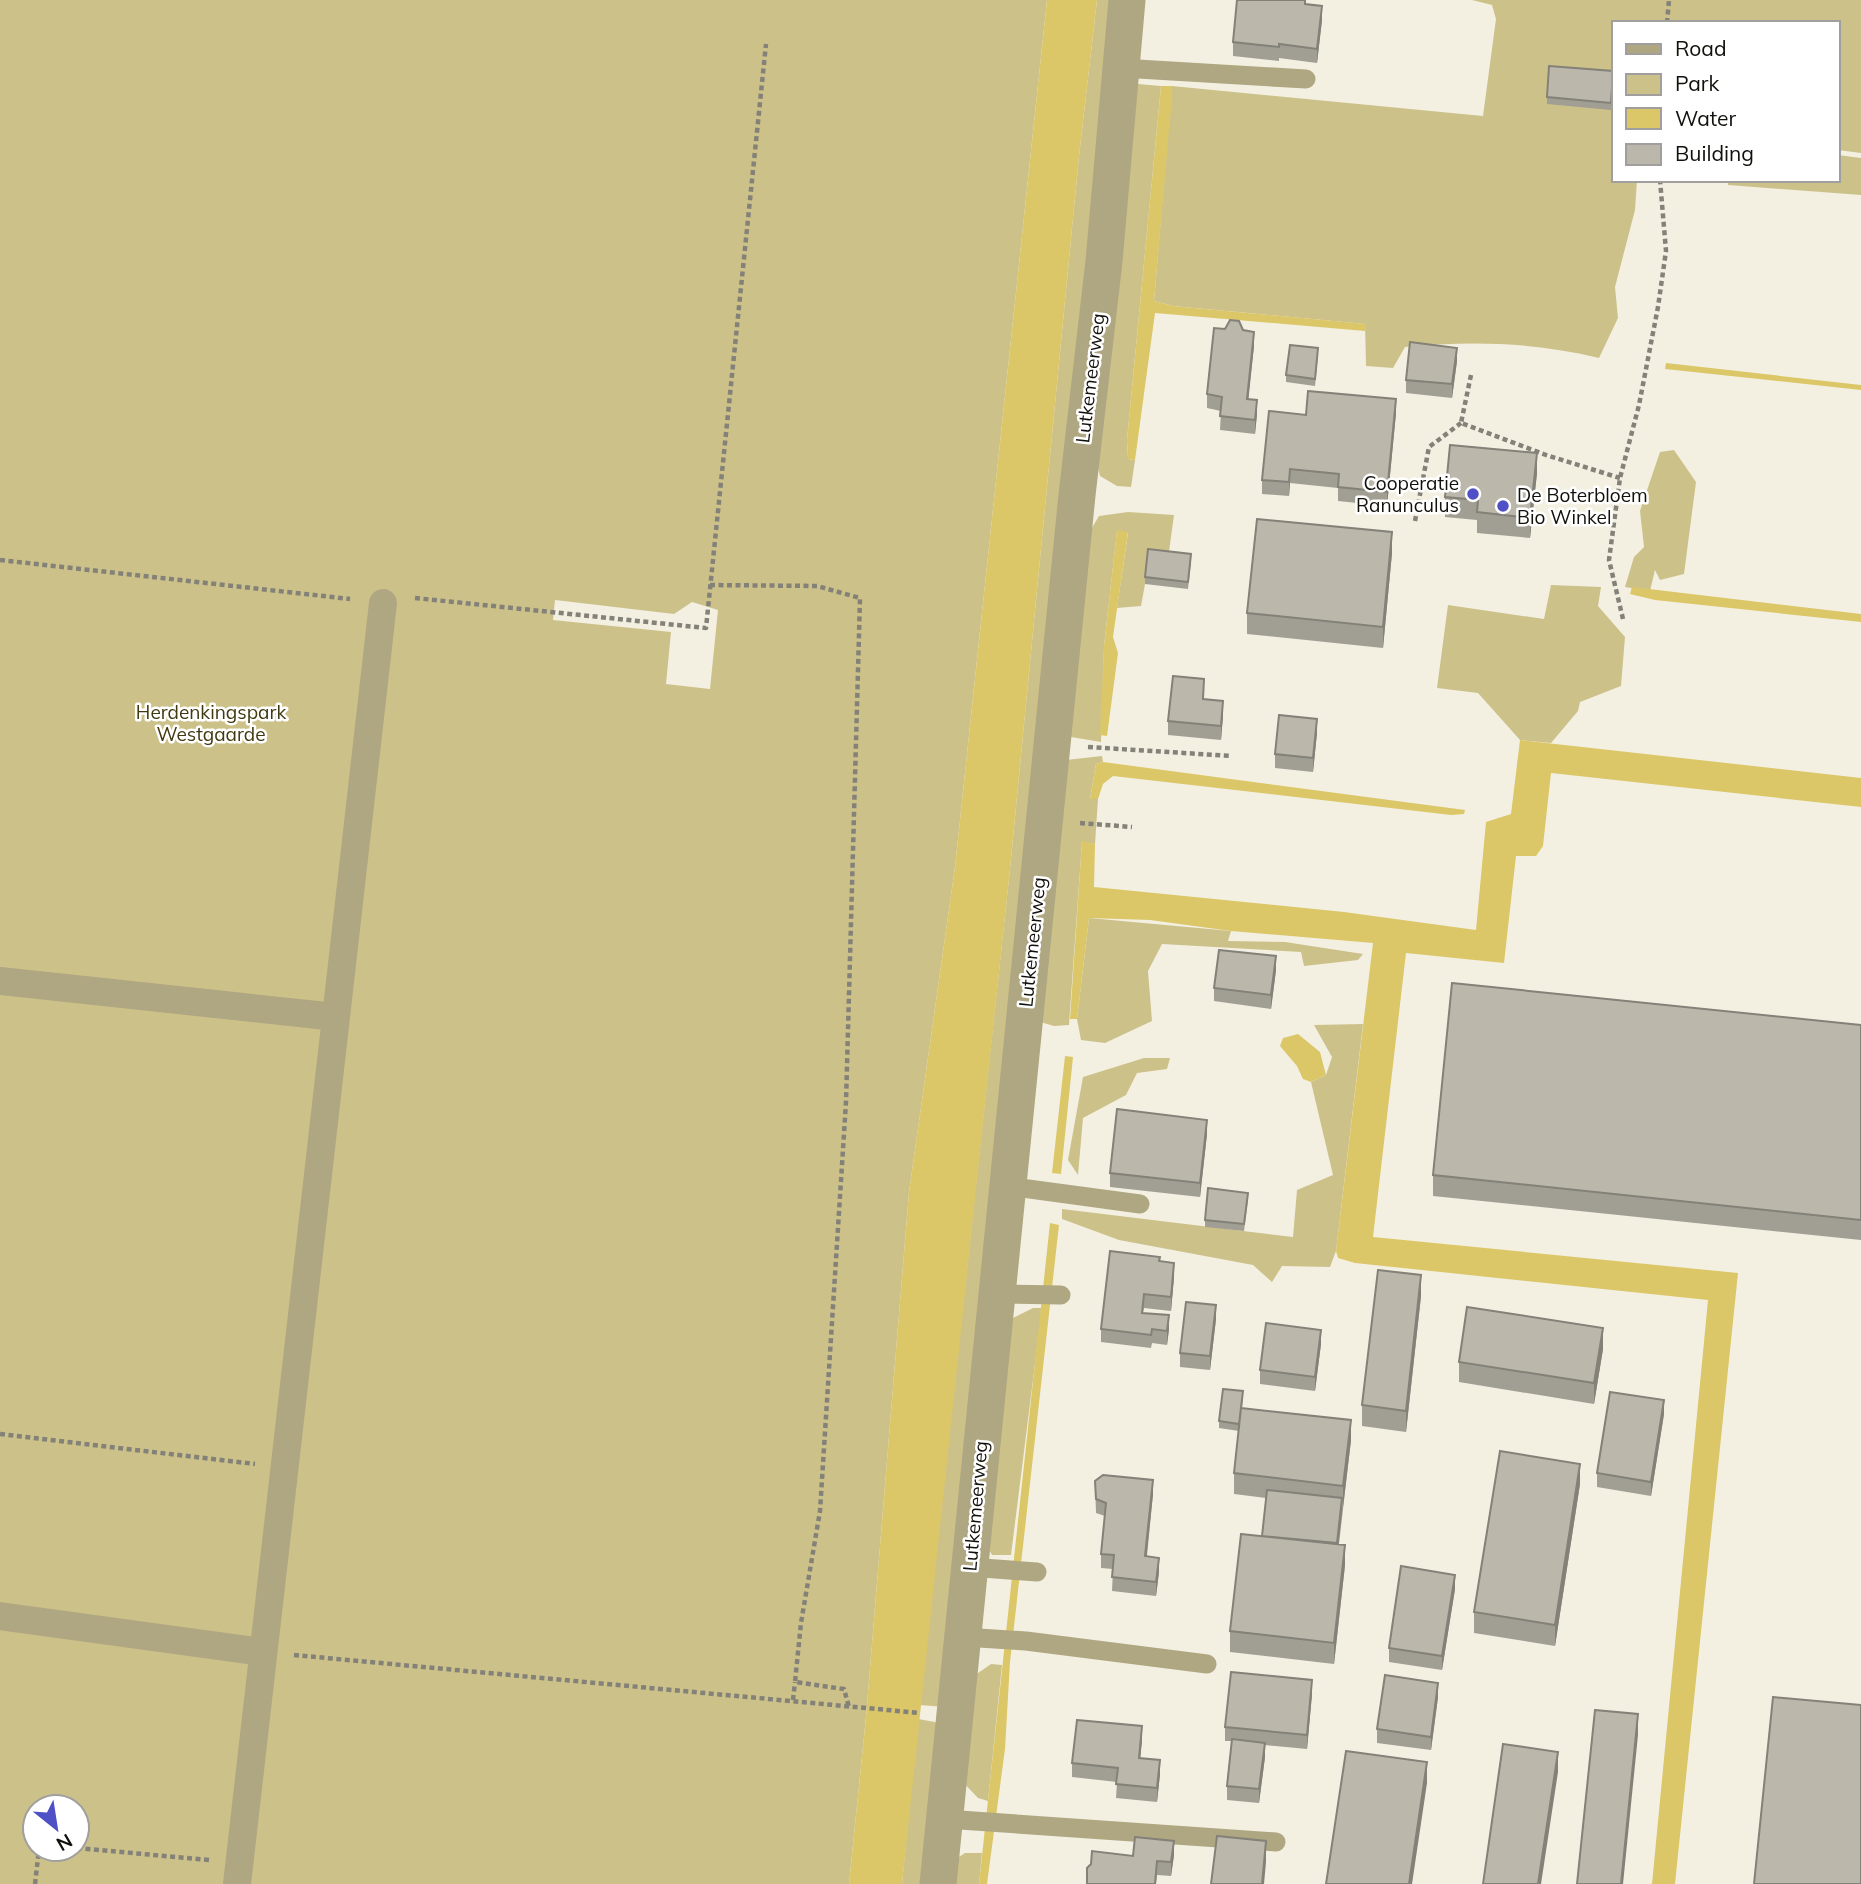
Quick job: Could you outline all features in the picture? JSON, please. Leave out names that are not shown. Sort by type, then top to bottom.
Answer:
[{"type":"street","name":"Lutkemeerweg","points":[[938,1884],[959,1821],[986,1570],[1011,1294],[1007,1186],[1077,495],[1104,261],[1127,0]]},
{"type":"street","points":[[238,1874],[383,603]]},
{"type":"street","points":[[0,981],[336,1017]]},
{"type":"street","points":[[0,1616],[262,1652]]},
{"type":"lane","points":[[1121,68],[1306,79]]},
{"type":"lane","points":[[1007,1186],[1140,1204]]},
{"type":"lane","points":[[1011,1294],[1061,1295]]},
{"type":"lane","points":[[986,1570],[1037,1572]]},
{"type":"lane","points":[[977,1639],[1026,1641],[1207,1664]]},
{"type":"lane","points":[[959,1821],[1276,1842]]},
{"type":"path","points":[[1667,21],[1669,0]]},
{"type":"path","points":[[0,560],[383,603],[424,597],[706,628],[766,44]]},
{"type":"path","points":[[1623,619],[1609,560],[1620,478],[1639,405],[1666,251],[1660,182]]},
{"type":"path","points":[[1415,521],[1429,447],[1461,423],[1471,375]]},
{"type":"path","points":[[1461,423],[1546,455],[1620,478]]},
{"type":"path","points":[[710,585],[817,586],[860,598],[846,1101],[820,1511],[801,1623],[793,1700]]},
{"type":"path","points":[[1096,748],[1231,756]]},
{"type":"path","points":[[1044,820],[1132,827]]},
{"type":"path","points":[[0,1434],[283,1467]]},
{"type":"path","points":[[262,1652],[923,1714]]},
{"type":"path","points":[[795,1682],[844,1689],[851,1707]]},
{"type":"path","points":[[91,1850],[238,1874]]},
{"type":"path","points":[[36,1884],[38,1863]]},
{"type":"green space","name":"Herdenkingspark Westgaarde","points":[[0,0],[1047,0],[955,867],[909,1192],[866,1717],[849,1884],[0,1884]],"holes":[[[555,600],[674,614],[692,602],[718,610],[710,689],[666,684],[671,632],[553,620]]]},
{"type":"green space","points":[[1097,0],[1118,0],[945,1707],[920,1705],[1010,869],[1079,156]]},
{"type":"green space","points":[[1472,0],[1861,0],[1861,153],[1840,150],[1840,21],[1612,21],[1612,182],[1637,182],[1635,210],[1615,287],[1618,318],[1599,358],[1527,346],[1454,344],[1405,347],[1393,368],[1366,366],[1365,324],[1173,306],[1154,301],[1172,86],[1483,116],[1496,19],[1492,5]]},
{"type":"green space","points":[[1138,84],[1161,86],[1127,440],[1128,459],[1135,460],[1131,487],[1117,486],[1100,476],[1095,456],[1131,95]]},
{"type":"green space","points":[[1840,155],[1861,158],[1861,195],[1728,185],[1728,182],[1840,182]]},
{"type":"green space","points":[[1674,450],[1696,482],[1684,574],[1660,580],[1655,570],[1650,591],[1625,587],[1634,557],[1644,547],[1640,511],[1660,452]]},
{"type":"green space","points":[[1128,512],[1174,515],[1168,559],[1145,584],[1141,606],[1117,608],[1128,533],[1117,531],[1104,646],[1101,742],[1065,736],[1087,536],[1099,516]]},
{"type":"green space","points":[[1551,585],[1601,587],[1598,606],[1625,637],[1621,686],[1580,702],[1578,711],[1551,743],[1520,740],[1478,693],[1437,688],[1448,605],[1544,619]]},
{"type":"green space","points":[[1102,756],[1103,762],[1096,764],[1090,799],[1098,799],[1095,844],[1082,842],[1069,1025],[1054,1026],[1037,1021],[1066,760]]},
{"type":"green space","points":[[1089,918],[1231,931],[1228,941],[1285,942],[1363,954],[1358,960],[1304,966],[1301,952],[1162,944],[1148,971],[1152,1021],[1105,1043],[1081,1040],[1077,1019]]},
{"type":"green space","points":[[1363,1024],[1336,1251],[1330,1267],[1282,1266],[1272,1282],[1253,1265],[1119,1240],[1062,1219],[1062,1209],[1293,1237],[1297,1190],[1333,1175],[1311,1082],[1326,1075],[1332,1057],[1314,1025]]},
{"type":"green space","points":[[1144,1058],[1170,1058],[1167,1069],[1137,1073],[1126,1095],[1083,1118],[1078,1175],[1068,1160],[1083,1077]]},
{"type":"green space","points":[[1033,1308],[1042,1308],[1011,1555],[992,1555],[986,1544],[1007,1321]]},
{"type":"green space","points":[[991,1664],[1002,1665],[988,1801],[978,1798],[959,1778],[971,1678]]},
{"type":"green space","points":[[918,1719],[935,1722],[940,1728],[925,1884],[902,1884]]},
{"type":"green space","points":[[965,1853],[982,1853],[979,1884],[949,1884],[951,1862]]},
{"type":"water","points":[[1047,0],[1097,0],[1079,156],[1010,869],[902,1884],[849,1884],[866,1717],[909,1192],[955,867]]},
{"type":"water","points":[[1161,86],[1172,86],[1172,96],[1154,301],[1173,306],[1366,324],[1365,331],[1155,313],[1135,460],[1128,459],[1127,440]]},
{"type":"water","points":[[1666,363],[1861,385],[1861,390],[1665,369]]},
{"type":"water","points":[[1117,530],[1128,532],[1113,637],[1118,653],[1107,736],[1100,735],[1104,646]]},
{"type":"water","points":[[1632,587],[1861,614],[1861,622],[1655,600],[1630,594]]},
{"type":"water","points":[[1520,740],[1861,778],[1861,807],[1551,773],[1543,846],[1536,856],[1516,856],[1504,963],[1406,953],[1373,1237],[1738,1273],[1675,1884],[1652,1884],[1708,1300],[1355,1263],[1338,1258],[1336,1251],[1373,943],[1231,931],[1150,920],[1089,918],[1077,1019],[1070,1019],[1082,841],[1095,844],[1094,887],[1344,912],[1476,930],[1486,822],[1511,814]]},
{"type":"water","points":[[1103,762],[1465,810],[1464,814],[1451,815],[1113,776],[1103,784],[1098,799],[1090,799],[1096,764]]},
{"type":"water","points":[[1298,1034],[1320,1052],[1326,1075],[1311,1082],[1303,1079],[1297,1066],[1280,1046],[1283,1038]]},
{"type":"water","points":[[1065,1056],[1073,1057],[1061,1174],[1052,1173]]},
{"type":"water","points":[[1050,1223],[1059,1225],[1010,1662],[1005,1749],[987,1884],[979,1884]]},
{"type":"building","points":[[1237,0],[1305,0],[1305,4],[1322,6],[1317,49],[1233,42]]},
{"type":"building","points":[[1549,66],[1612,71],[1611,103],[1547,97]]},
{"type":"building","points":[[1230,320],[1239,321],[1243,330],[1254,332],[1247,399],[1257,400],[1255,420],[1220,416],[1222,397],[1207,394],[1214,328],[1225,329]]},
{"type":"building","points":[[1410,342],[1457,348],[1452,384],[1406,380]]},
{"type":"building","points":[[1290,345],[1318,348],[1315,379],[1286,375]]},
{"type":"building","points":[[1308,391],[1396,399],[1387,492],[1338,487],[1339,474],[1290,469],[1289,482],[1262,480],[1269,411],[1306,415]]},
{"type":"building","points":[[1450,445],[1537,453],[1530,518],[1477,512],[1478,500],[1445,497]]},
{"type":"building","points":[[1257,519],[1392,532],[1383,627],[1247,613]]},
{"type":"building","points":[[1148,549],[1191,554],[1188,582],[1145,577]]},
{"type":"building","points":[[1173,676],[1204,679],[1203,699],[1223,701],[1221,726],[1168,721]]},
{"type":"building","points":[[1279,715],[1317,719],[1313,758],[1275,754]]},
{"type":"building","points":[[1219,950],[1276,956],[1271,995],[1214,988]]},
{"type":"building","points":[[1452,983],[1861,1025],[1861,1220],[1433,1175]]},
{"type":"building","points":[[1117,1109],[1207,1120],[1200,1183],[1110,1173]]},
{"type":"building","points":[[1208,1188],[1248,1193],[1244,1224],[1205,1220]]},
{"type":"building","points":[[1110,1251],[1160,1257],[1159,1261],[1174,1263],[1171,1297],[1144,1294],[1142,1313],[1169,1315],[1167,1331],[1152,1329],[1151,1335],[1101,1329]]},
{"type":"building","points":[[1378,1270],[1421,1275],[1406,1411],[1362,1405]]},
{"type":"building","points":[[1186,1302],[1216,1305],[1210,1356],[1180,1353]]},
{"type":"building","points":[[1467,1307],[1603,1328],[1594,1383],[1459,1362]]},
{"type":"building","points":[[1266,1323],[1321,1330],[1315,1377],[1260,1370]]},
{"type":"building","points":[[1223,1389],[1243,1391],[1239,1424],[1219,1421]]},
{"type":"building","points":[[1610,1392],[1664,1400],[1651,1482],[1597,1473]]},
{"type":"building","points":[[1241,1408],[1351,1420],[1343,1486],[1234,1473]]},
{"type":"building","points":[[1500,1451],[1580,1464],[1555,1625],[1474,1612]]},
{"type":"building","points":[[1103,1475],[1153,1480],[1145,1556],[1159,1558],[1156,1582],[1112,1577],[1114,1555],[1101,1554],[1106,1503],[1096,1499],[1095,1481]]},
{"type":"building","points":[[1267,1490],[1342,1498],[1337,1543],[1262,1536]]},
{"type":"building","points":[[1241,1534],[1345,1545],[1334,1643],[1230,1631]]},
{"type":"building","points":[[1401,1566],[1455,1575],[1442,1656],[1389,1648]]},
{"type":"building","points":[[1231,1672],[1312,1680],[1307,1735],[1225,1727]]},
{"type":"building","points":[[1385,1675],[1438,1683],[1431,1737],[1377,1729]]},
{"type":"building","points":[[1773,1697],[1861,1705],[1861,1884],[1754,1884]]},
{"type":"building","points":[[1595,1710],[1638,1714],[1621,1884],[1577,1884]]},
{"type":"building","points":[[1077,1720],[1142,1726],[1139,1758],[1160,1760],[1157,1788],[1116,1784],[1118,1768],[1072,1763]]},
{"type":"building","points":[[1232,1739],[1265,1743],[1259,1789],[1227,1786]]},
{"type":"building","points":[[1503,1744],[1558,1752],[1538,1884],[1483,1884]]},
{"type":"building","points":[[1346,1751],[1427,1762],[1409,1884],[1326,1884]]},
{"type":"building","points":[[1217,1836],[1266,1841],[1262,1884],[1211,1884]]},
{"type":"building","points":[[1135,1837],[1174,1841],[1171,1862],[1157,1861],[1155,1884],[1087,1884],[1087,1868],[1091,1864],[1092,1851],[1133,1856]]},
{"type":"place","name":"Cooperatie Ranunculus","points":[[1473,494]]},
{"type":"place","name":"De Boterbloem Bio Winkel","points":[[1503,506]]}]
